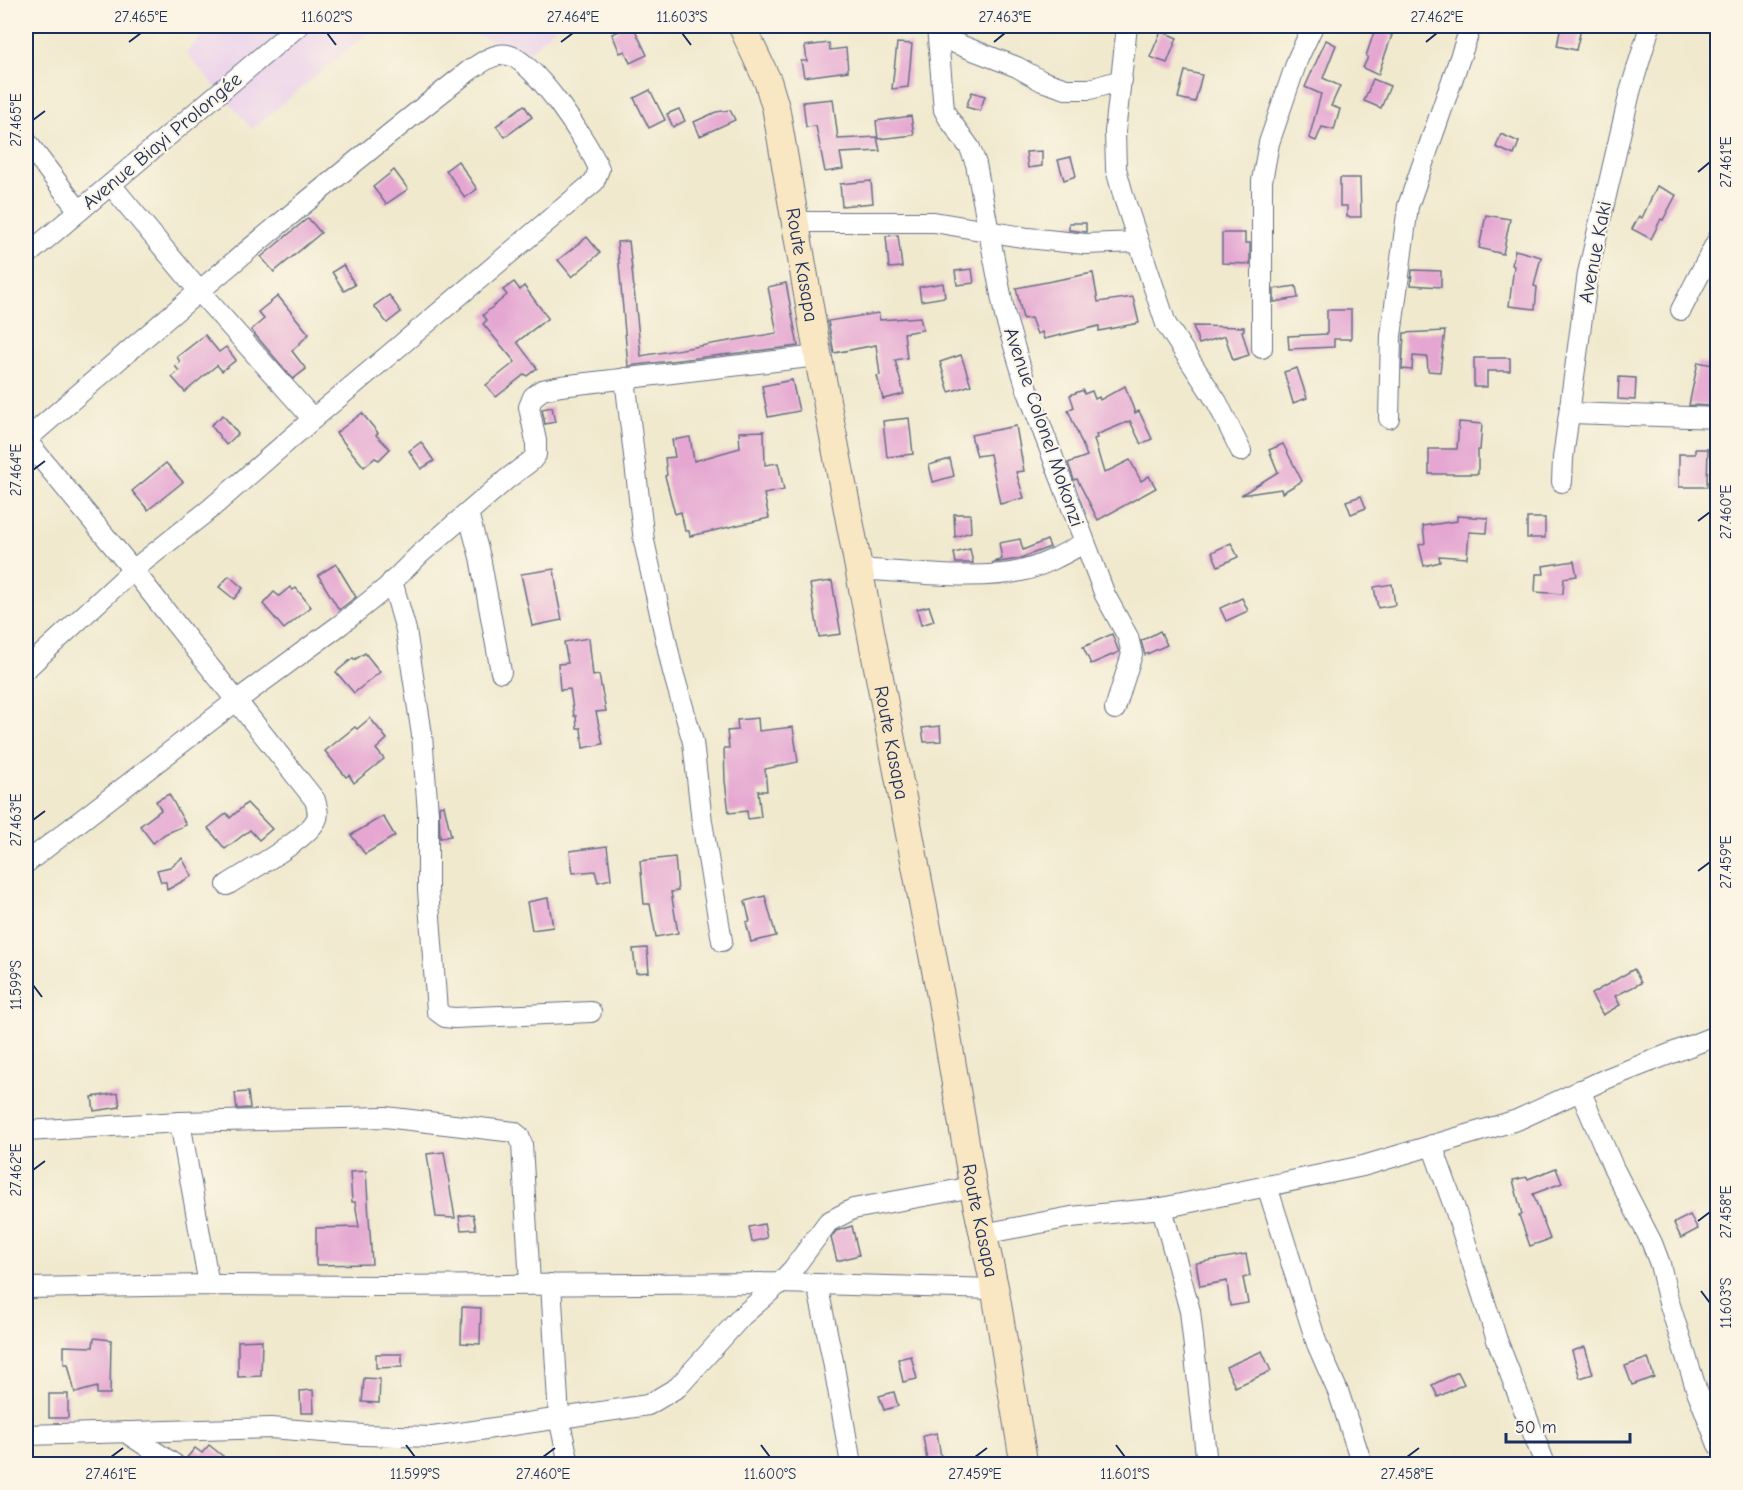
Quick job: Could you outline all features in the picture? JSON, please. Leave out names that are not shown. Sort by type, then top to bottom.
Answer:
[{"type":"main road","name":"Route Kasapa","points":[[742,26],[768,82],[776,109],[818,356],[942,1004],[973,1187],[995,1289],[1024,1464]]},
{"type":"street","name":"Avenue Biayi Prolongée","points":[[26,256],[298,26]]},
{"type":"street","points":[[1127,26],[1115,132],[1116,169],[1137,242],[1167,324],[1217,402],[1241,451]]},
{"type":"street","points":[[1262,348],[1262,181],[1269,143],[1298,58],[1313,26]]},
{"type":"street","points":[[1389,418],[1391,336],[1407,206],[1471,26]]},
{"type":"street","name":"Avenue Kaki","points":[[1562,482],[1563,458],[1588,273],[1630,92],[1650,26]]},
{"type":"street","points":[[938,31],[1042,81],[1066,89],[1090,89],[1122,80]]},
{"type":"street","name":"Avenue Colonel Mokonzi","points":[[938,31],[944,110],[970,148],[976,164],[1005,316],[1027,389],[1105,595],[1128,637],[1132,654],[1115,709]]},
{"type":"street","points":[[26,669],[133,570],[210,509],[313,418],[594,182],[599,169],[594,154],[542,81],[524,62],[508,55],[492,57],[470,70],[199,291],[26,440],[133,570],[315,800],[318,812],[316,821],[302,836],[226,885]]},
{"type":"street","points":[[26,141],[79,211]]},
{"type":"street","points":[[111,184],[199,291],[313,418]]},
{"type":"street","points":[[796,222],[934,222],[1028,238],[1085,244],[1137,242]]},
{"type":"street","points":[[1681,310],[1718,239]]},
{"type":"street","points":[[26,863],[236,701],[311,648],[392,581],[536,455],[537,441],[529,407],[533,397],[542,390],[818,356]]},
{"type":"street","points":[[625,378],[644,541],[673,672],[693,742],[702,822],[722,941]]},
{"type":"street","points":[[1571,412],[1718,418]]},
{"type":"street","points":[[468,513],[480,557],[501,672]]},
{"type":"street","points":[[859,569],[971,575],[1020,571],[1049,561],[1084,543]]},
{"type":"street","points":[[392,581],[406,630],[422,735],[428,813],[428,890],[438,1011],[442,1015],[454,1018],[591,1012]]},
{"type":"street","points":[[983,1234],[1071,1217],[1162,1208],[1364,1166],[1517,1120],[1580,1090],[1718,1035]]},
{"type":"street","points":[[1580,1090],[1612,1167],[1652,1243],[1696,1388],[1718,1445]]},
{"type":"street","points":[[26,1131],[180,1122],[385,1117],[514,1132],[519,1136],[522,1144],[530,1284]]},
{"type":"street","points":[[180,1122],[209,1285]]},
{"type":"street","points":[[1432,1145],[1497,1340],[1545,1464]]},
{"type":"street","points":[[1267,1186],[1317,1344],[1339,1395],[1362,1464]]},
{"type":"street","points":[[26,1435],[270,1428],[363,1435],[434,1437],[648,1405],[678,1387],[742,1316],[793,1269],[828,1222],[853,1209],[973,1187]]},
{"type":"street","points":[[1162,1208],[1190,1311],[1207,1464]]},
{"type":"street","points":[[26,1288],[780,1283],[995,1289]]},
{"type":"street","points":[[551,1284],[559,1418],[569,1464]]},
{"type":"street","points":[[817,1284],[851,1464]]},
{"type":"street","points":[[125,1432],[174,1464]]},
{"type":"shaded area","points":[[210,26],[376,26],[252,129],[186,53]]},
{"type":"shaded area","points":[[464,26],[557,26],[529,52],[469,33]]},
{"type":"building","points":[[617,26],[633,26],[647,55],[630,63],[625,51],[620,53],[612,34],[619,31]]},
{"type":"building","points":[[1561,26],[1581,29],[1576,50],[1557,46]]},
{"type":"building","points":[[1375,29],[1392,35],[1378,75],[1363,68]]},
{"type":"building","points":[[1161,31],[1177,38],[1167,63],[1150,57]]},
{"type":"building","points":[[1326,40],[1336,45],[1323,78],[1340,86],[1331,106],[1340,109],[1334,130],[1322,127],[1316,141],[1309,138],[1321,94],[1305,87]]},
{"type":"building","points":[[829,43],[830,50],[846,48],[848,71],[804,77],[801,61],[807,61],[805,46]]},
{"type":"building","points":[[897,43],[912,44],[908,87],[892,89]]},
{"type":"building","points":[[1185,71],[1202,75],[1195,102],[1178,98]]},
{"type":"building","points":[[1373,79],[1390,86],[1381,108],[1364,101]]},
{"type":"building","points":[[650,90],[665,120],[649,128],[634,98]]},
{"type":"building","points":[[972,92],[985,96],[980,111],[966,107]]},
{"type":"building","points":[[833,99],[838,139],[877,137],[880,151],[840,153],[843,169],[825,172],[816,126],[806,127],[803,102]]},
{"type":"building","points":[[524,105],[532,117],[505,137],[496,126]]},
{"type":"building","points":[[679,109],[685,121],[673,127],[667,114]]},
{"type":"building","points":[[730,110],[735,120],[700,136],[694,122],[716,112]]},
{"type":"building","points":[[911,116],[914,135],[878,139],[876,121]]},
{"type":"building","points":[[1501,134],[1519,142],[1514,155],[1496,147]]},
{"type":"building","points":[[1042,151],[1042,166],[1028,168],[1026,152]]},
{"type":"building","points":[[1071,157],[1076,176],[1064,180],[1058,160]]},
{"type":"building","points":[[458,161],[477,189],[465,198],[446,170]]},
{"type":"building","points":[[394,170],[408,189],[386,204],[373,187]]},
{"type":"building","points":[[1340,178],[1360,178],[1361,217],[1347,217],[1347,206],[1340,206]]},
{"type":"building","points":[[871,181],[873,203],[842,206],[840,184]]},
{"type":"building","points":[[1657,186],[1676,195],[1651,239],[1632,229],[1639,216],[1642,218]]},
{"type":"building","points":[[1486,215],[1510,219],[1503,254],[1479,248]]},
{"type":"building","points":[[308,218],[321,233],[274,272],[261,257]]},
{"type":"building","points":[[1069,223],[1086,223],[1086,232],[1069,230]]},
{"type":"building","points":[[1222,233],[1245,233],[1245,243],[1250,243],[1250,264],[1222,263]]},
{"type":"building","points":[[898,235],[902,267],[889,268],[886,236]]},
{"type":"building","points":[[587,237],[600,253],[572,277],[558,260]]},
{"type":"building","points":[[629,241],[641,356],[777,333],[768,287],[786,283],[798,346],[628,366],[617,242]]},
{"type":"building","points":[[1515,250],[1541,257],[1534,286],[1537,287],[1535,309],[1509,306]]},
{"type":"building","points":[[343,265],[355,285],[344,291],[332,272]]},
{"type":"building","points":[[972,269],[974,283],[957,285],[955,271]]},
{"type":"building","points":[[1412,270],[1441,271],[1441,287],[1411,285]]},
{"type":"building","points":[[1093,273],[1098,302],[1133,297],[1139,323],[1099,331],[1099,326],[1044,339],[1042,332],[1037,334],[1031,318],[1023,319],[1016,288]]},
{"type":"building","points":[[514,282],[520,290],[524,286],[548,318],[517,342],[537,368],[527,376],[525,374],[496,397],[486,385],[515,362],[483,324],[487,320],[483,315],[507,295],[503,290]]},
{"type":"building","points":[[943,283],[945,297],[921,301],[919,287]]},
{"type":"building","points":[[1296,286],[1298,298],[1274,302],[1274,289]]},
{"type":"building","points":[[389,295],[401,312],[387,323],[374,306]]},
{"type":"building","points":[[278,296],[309,334],[292,351],[306,369],[293,379],[251,330],[264,319],[258,312]]},
{"type":"building","points":[[1327,310],[1351,310],[1351,339],[1334,339],[1334,347],[1289,349],[1288,336],[1327,334]]},
{"type":"building","points":[[878,313],[880,320],[920,317],[923,330],[904,333],[907,358],[895,360],[904,394],[883,399],[877,376],[880,375],[876,345],[834,353],[828,321]]},
{"type":"building","points":[[1193,326],[1244,327],[1242,331],[1249,355],[1233,360],[1225,336],[1199,344]]},
{"type":"building","points":[[1445,331],[1440,372],[1428,371],[1427,357],[1413,356],[1412,370],[1402,369],[1404,333]]},
{"type":"building","points":[[205,335],[219,352],[226,347],[236,360],[222,371],[217,365],[185,392],[172,377],[179,371],[175,366],[180,362],[177,357]]},
{"type":"building","points":[[961,355],[971,385],[949,392],[940,362]]},
{"type":"building","points":[[1474,358],[1510,358],[1510,371],[1487,371],[1487,387],[1474,387]]},
{"type":"building","points":[[1698,362],[1718,366],[1710,406],[1689,405]]},
{"type":"building","points":[[1297,368],[1307,398],[1293,403],[1284,372]]},
{"type":"building","points":[[1619,377],[1636,378],[1635,400],[1618,399]]},
{"type":"building","points":[[792,380],[799,411],[768,417],[762,386]]},
{"type":"building","points":[[1125,386],[1135,413],[1139,411],[1152,439],[1141,444],[1130,421],[1096,435],[1097,438],[1094,439],[1104,473],[1130,460],[1141,481],[1149,476],[1156,488],[1098,520],[1077,479],[1074,480],[1068,463],[1087,456],[1068,410],[1074,407],[1070,395],[1083,390],[1084,394],[1092,391],[1095,399],[1099,397],[1100,400]]},
{"type":"building","points":[[552,407],[555,422],[545,424],[542,409]]},
{"type":"building","points":[[362,413],[378,433],[376,435],[390,449],[379,460],[375,458],[364,467],[336,433]]},
{"type":"building","points":[[223,415],[238,434],[226,445],[211,425]]},
{"type":"building","points":[[909,418],[913,454],[887,457],[883,421]]},
{"type":"building","points":[[1459,422],[1482,424],[1480,450],[1478,450],[1478,474],[1429,474],[1429,449],[1457,449]]},
{"type":"building","points":[[1016,426],[1024,471],[1016,472],[1024,498],[1000,504],[990,454],[977,456],[971,435]]},
{"type":"building","points":[[764,431],[765,465],[778,463],[784,490],[764,494],[769,518],[690,536],[689,531],[685,531],[681,512],[675,514],[665,476],[667,475],[665,458],[675,457],[672,440],[690,437],[694,461],[740,448],[739,432]]},
{"type":"building","points":[[421,442],[434,461],[421,469],[409,451]]},
{"type":"building","points":[[1283,444],[1302,481],[1282,493],[1281,489],[1241,495],[1278,472],[1269,450]]},
{"type":"building","points":[[1695,449],[1708,449],[1707,487],[1679,487],[1679,454],[1695,454]]},
{"type":"building","points":[[950,459],[954,476],[933,482],[929,465]]},
{"type":"building","points":[[166,463],[183,482],[148,510],[132,491]]},
{"type":"building","points":[[1361,496],[1366,508],[1351,514],[1346,501]]},
{"type":"building","points":[[954,514],[970,514],[971,532],[955,537]]},
{"type":"building","points":[[1457,516],[1488,518],[1487,533],[1469,532],[1467,558],[1439,556],[1440,562],[1424,566],[1419,545],[1425,543],[1423,526],[1457,521]]},
{"type":"building","points":[[1527,518],[1545,518],[1545,538],[1527,538]]},
{"type":"building","points":[[1020,539],[1023,550],[1047,540],[1050,547],[1018,559],[992,563],[1002,559],[999,543]]},
{"type":"building","points":[[1231,543],[1238,557],[1218,566],[1212,552]]},
{"type":"building","points":[[970,549],[973,563],[956,563],[954,553]]},
{"type":"building","points":[[1574,561],[1577,576],[1564,578],[1563,594],[1535,592],[1536,574],[1544,574],[1543,566]]},
{"type":"building","points":[[336,564],[356,597],[339,610],[318,575]]},
{"type":"building","points":[[554,569],[562,620],[532,626],[521,574]]},
{"type":"building","points":[[229,576],[243,588],[234,599],[219,587]]},
{"type":"building","points":[[832,581],[841,634],[819,637],[810,584]]},
{"type":"building","points":[[1392,584],[1395,605],[1378,608],[1374,587]]},
{"type":"building","points":[[290,587],[293,590],[296,588],[311,607],[284,629],[263,604],[274,592],[279,596]]},
{"type":"building","points":[[1242,598],[1248,611],[1226,621],[1220,608]]},
{"type":"building","points":[[929,606],[934,621],[921,625],[917,609]]},
{"type":"building","points":[[1160,631],[1167,645],[1145,655],[1141,641]]},
{"type":"building","points":[[1112,634],[1119,652],[1091,664],[1083,647]]},
{"type":"building","points":[[589,638],[593,676],[599,675],[606,711],[596,712],[603,744],[583,748],[581,728],[577,728],[570,689],[560,690],[558,664],[568,663],[564,642]]},
{"type":"building","points":[[365,653],[380,672],[354,693],[336,672],[353,658],[354,660]]},
{"type":"building","points":[[370,718],[387,739],[376,749],[384,759],[354,783],[349,775],[346,777],[325,751]]},
{"type":"building","points":[[758,718],[759,731],[793,727],[798,762],[765,769],[767,791],[758,791],[761,817],[748,819],[747,811],[729,813],[724,748],[729,748],[727,731],[738,730],[737,720]]},
{"type":"building","points":[[940,726],[941,741],[924,742],[922,728]]},
{"type":"building","points":[[169,794],[186,825],[165,834],[153,843],[140,826],[161,810],[156,801]]},
{"type":"building","points":[[247,803],[272,829],[259,840],[250,830],[225,849],[208,828],[227,813],[230,818]]},
{"type":"building","points":[[444,805],[451,836],[440,838],[439,806]]},
{"type":"building","points":[[383,816],[395,836],[365,854],[351,835]]},
{"type":"building","points":[[607,846],[611,879],[598,882],[595,871],[573,873],[570,851]]},
{"type":"building","points":[[675,857],[678,891],[671,892],[678,933],[656,937],[650,904],[644,904],[640,861]]},
{"type":"building","points":[[182,858],[192,876],[167,890],[166,882],[161,882],[157,870],[170,867]]},
{"type":"building","points":[[765,896],[776,936],[751,942],[746,922],[750,921],[745,901]]},
{"type":"building","points":[[548,898],[553,927],[532,930],[527,902]]},
{"type":"building","points":[[647,948],[649,972],[636,973],[633,949]]},
{"type":"building","points":[[1634,969],[1641,983],[1615,996],[1620,1005],[1603,1015],[1591,994]]},
{"type":"building","points":[[248,1092],[250,1108],[237,1109],[235,1093]]},
{"type":"building","points":[[118,1093],[120,1107],[94,1111],[92,1097]]},
{"type":"building","points":[[444,1152],[455,1218],[436,1217],[427,1154]]},
{"type":"building","points":[[1556,1168],[1562,1183],[1533,1194],[1550,1239],[1530,1246],[1519,1215],[1522,1214],[1513,1180],[1527,1177],[1528,1179]]},
{"type":"building","points":[[366,1171],[372,1264],[316,1265],[316,1228],[359,1227],[355,1202],[352,1202],[350,1172]]},
{"type":"building","points":[[473,1214],[476,1229],[461,1230],[459,1216]]},
{"type":"building","points":[[1690,1215],[1698,1229],[1681,1238],[1674,1223]]},
{"type":"building","points":[[764,1224],[767,1238],[752,1242],[749,1227]]},
{"type":"building","points":[[852,1226],[859,1255],[837,1261],[831,1238],[836,1231]]},
{"type":"building","points":[[1246,1254],[1250,1276],[1243,1278],[1248,1303],[1230,1306],[1227,1281],[1200,1286],[1196,1263]]},
{"type":"building","points":[[462,1307],[481,1308],[480,1344],[461,1343]]},
{"type":"building","points":[[94,1338],[111,1340],[110,1394],[97,1394],[97,1387],[75,1393],[68,1364],[64,1364],[64,1346],[93,1347]]},
{"type":"building","points":[[262,1340],[261,1376],[238,1377],[238,1341]]},
{"type":"building","points":[[1585,1347],[1593,1374],[1580,1378],[1572,1351]]},
{"type":"building","points":[[1262,1351],[1271,1371],[1235,1387],[1226,1367]]},
{"type":"building","points":[[376,1354],[402,1354],[402,1367],[376,1368]]},
{"type":"building","points":[[911,1356],[917,1379],[903,1382],[898,1359]]},
{"type":"building","points":[[1648,1358],[1654,1377],[1632,1385],[1625,1366]]},
{"type":"building","points":[[1458,1372],[1464,1384],[1438,1397],[1432,1385]]},
{"type":"building","points":[[364,1378],[380,1379],[379,1403],[362,1402]]},
{"type":"building","points":[[313,1390],[314,1413],[301,1413],[300,1391]]},
{"type":"building","points":[[894,1392],[898,1406],[884,1410],[879,1396]]},
{"type":"building","points":[[49,1394],[68,1394],[68,1418],[49,1418]]},
{"type":"building","points":[[937,1433],[941,1457],[927,1460],[923,1436]]},
{"type":"building","points":[[209,1445],[233,1464],[186,1464],[185,1460],[195,1448],[202,1453]]}]
